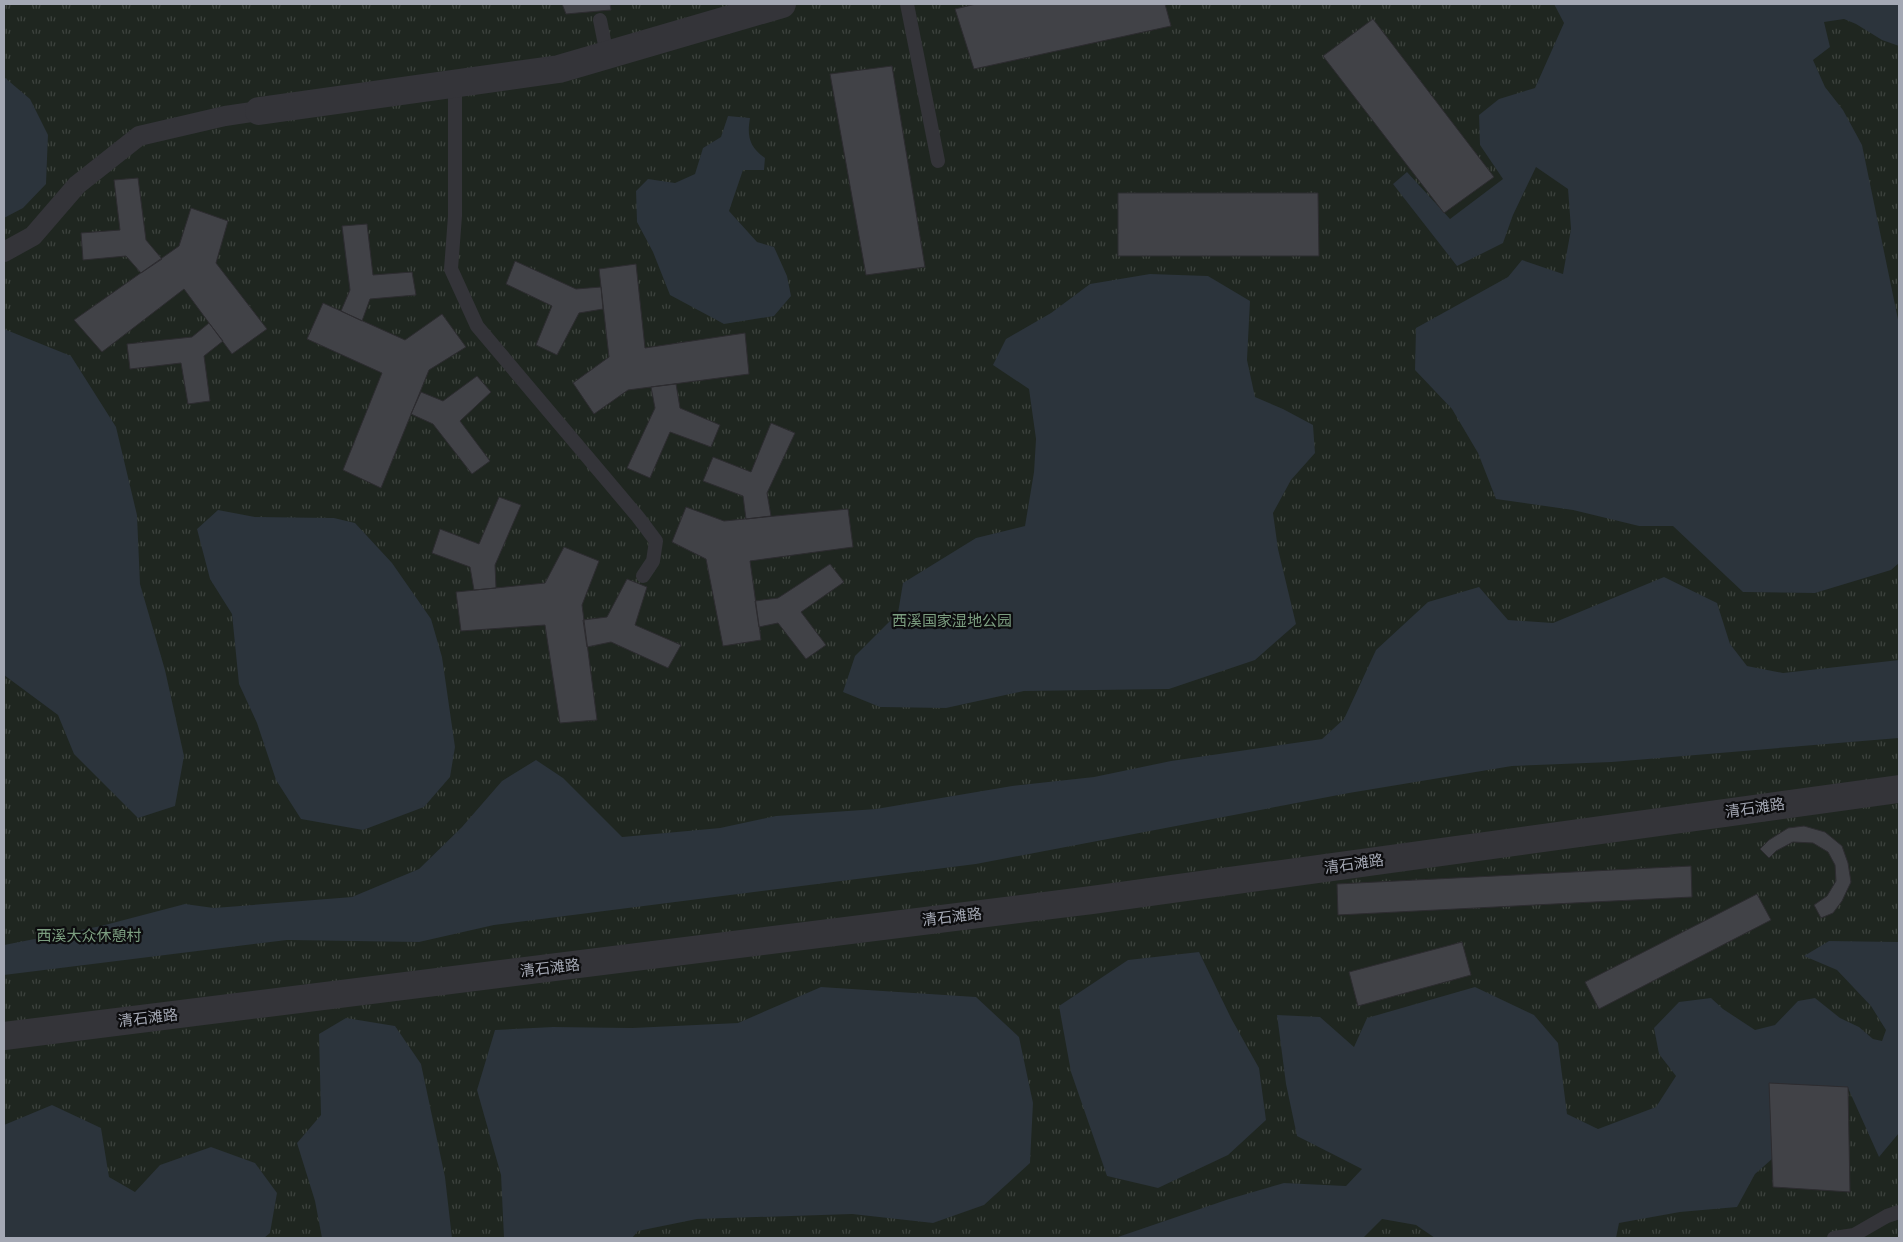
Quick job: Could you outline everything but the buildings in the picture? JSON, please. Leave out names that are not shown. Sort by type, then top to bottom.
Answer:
[{"type":"street","points":[[4,252],[33,236],[77,185],[139,136],[225,116],[559,68],[782,4]]},
{"type":"street","name":"清石滩路","points":[[4,1036],[1092,900],[1896,794]]},
{"type":"lane","points":[[908,4],[938,162]]},
{"type":"lane","points":[[600,20],[607,55]]},
{"type":"lane","points":[[455,83],[455,216],[451,270],[477,326],[638,517],[656,541],[653,561],[643,576]]},
{"type":"lane","points":[[1834,1238],[1854,1235],[1887,1216],[1899,1212]]},
{"type":"green space","name":"西溪国家湿地公园","points":[[4,4],[1899,4],[1899,1238],[4,1238]]},
{"type":"shaded area","points":[[1554,4],[1899,4],[1899,46],[1882,40],[1844,19],[1824,22],[1830,47],[1813,60],[1825,87],[1843,110],[1862,145],[1899,324],[1899,563],[1891,570],[1815,593],[1743,592],[1673,526],[1639,526],[1573,510],[1496,499],[1478,453],[1452,409],[1415,370],[1416,328],[1508,277],[1522,260],[1563,274],[1571,229],[1568,189],[1536,167],[1513,215],[1503,243],[1457,266],[1393,184],[1407,172],[1450,219],[1503,179],[1480,145],[1479,115],[1499,99],[1535,88],[1564,23]]},
{"type":"shaded area","points":[[4,77],[30,99],[48,135],[46,184],[23,208],[4,218]]},
{"type":"shaded area","points":[[728,116],[750,118],[750,141],[755,150],[765,158],[764,170],[743,170],[729,211],[757,242],[774,247],[787,276],[791,296],[774,316],[724,324],[670,295],[653,252],[637,222],[636,191],[648,179],[675,183],[695,174],[703,148],[721,137]]},
{"type":"shaded area","points":[[1150,274],[1208,276],[1250,301],[1247,360],[1255,397],[1313,425],[1315,453],[1291,480],[1273,513],[1278,549],[1296,624],[1255,660],[1169,689],[1024,691],[946,708],[880,707],[843,692],[855,656],[898,613],[903,583],[976,538],[1025,526],[1034,472],[1036,439],[1029,389],[993,365],[1006,339],[1051,313],[1090,284]]},
{"type":"shaded area","points":[[4,329],[71,356],[116,427],[137,515],[140,584],[165,670],[184,756],[175,806],[138,818],[74,754],[58,715],[4,675]]},
{"type":"shaded area","points":[[218,510],[255,517],[334,518],[355,523],[392,563],[431,619],[442,657],[455,747],[450,777],[424,807],[363,830],[301,819],[276,780],[257,723],[239,684],[232,614],[210,579],[197,529]]},
{"type":"shaded area","points":[[1664,577],[1717,603],[1730,644],[1747,666],[1783,673],[1899,660],[1899,738],[1612,762],[1512,766],[1349,793],[976,864],[494,925],[419,942],[287,940],[4,975],[4,945],[101,926],[185,904],[214,908],[352,897],[419,869],[462,827],[502,781],[536,760],[563,778],[622,837],[720,828],[776,816],[876,809],[1012,786],[1094,777],[1171,761],[1322,739],[1344,719],[1376,650],[1428,602],[1479,587],[1508,620],[1553,623]]},
{"type":"shaded area","points":[[1829,941],[1899,942],[1899,1133],[1879,1157],[1848,1088],[1769,1083],[1772,1159],[1755,1174],[1737,1207],[1680,1212],[1619,1223],[1616,1238],[1435,1238],[1416,1225],[1382,1219],[1363,1238],[1115,1238],[1229,1199],[1284,1183],[1346,1186],[1362,1169],[1297,1136],[1286,1084],[1277,1015],[1320,1017],[1354,1047],[1367,1018],[1475,987],[1534,1015],[1558,1043],[1567,1114],[1598,1129],[1656,1107],[1676,1076],[1659,1054],[1654,1028],[1679,1002],[1711,998],[1723,1009],[1755,1030],[1775,1025],[1798,1001],[1815,998],[1840,1018],[1859,1027],[1873,1039],[1882,1041],[1886,1030],[1871,1006],[1837,970],[1804,956]]},
{"type":"shaded area","points":[[1199,952],[1231,1018],[1259,1068],[1266,1120],[1228,1155],[1158,1188],[1107,1176],[1071,1072],[1059,1006],[1128,960]]},
{"type":"shaded area","points":[[821,987],[976,997],[1019,1037],[1033,1103],[1030,1163],[984,1205],[933,1223],[852,1214],[697,1219],[638,1231],[632,1238],[504,1238],[501,1175],[477,1090],[495,1030],[553,1027],[632,1028],[738,1023]]},
{"type":"shaded area","points":[[346,1018],[395,1026],[421,1064],[445,1177],[452,1238],[322,1238],[315,1201],[297,1143],[321,1115],[319,1034]]},
{"type":"shaded area","points":[[52,1105],[101,1128],[109,1177],[135,1192],[160,1165],[211,1147],[255,1163],[277,1193],[270,1233],[264,1238],[4,1238],[4,1125]]},
{"type":"park label","name":"西溪大众休憩村","points":[[89,936]]}]
